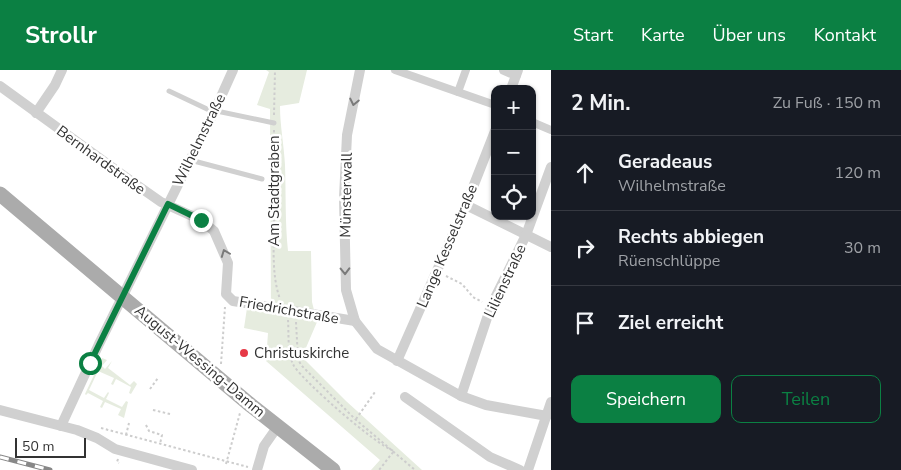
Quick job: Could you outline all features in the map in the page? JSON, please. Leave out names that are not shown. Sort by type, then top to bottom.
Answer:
[{"type":"main road","name":"August-Wessing-Damm","points":[[0,194],[248,403],[333,470]]},
{"type":"street","points":[[36,113],[55,85],[62,70]]},
{"type":"street","name":"Wilhelmstraße","points":[[61,426],[233,70]]},
{"type":"street","name":"Münsterwall","points":[[355,321],[346,290],[344,198],[347,135],[360,70]]},
{"type":"street","points":[[395,70],[491,104]]},
{"type":"street","points":[[458,92],[466,70]]},
{"type":"street","points":[[504,70],[517,72],[512,85]]},
{"type":"street","name":"Bernhardstraße","points":[[0,86],[161,202],[201,220],[214,231],[228,264],[226,294]]},
{"type":"street","points":[[536,124],[551,130]]},
{"type":"street","name":"Lange Kesselstraße","points":[[397,361],[466,205],[491,141]]},
{"type":"street","name":"Lilienstraße","points":[[461,396],[491,306],[526,235],[551,167]]},
{"type":"street","points":[[466,205],[551,247]]},
{"type":"street","name":"Friedrichstraße","points":[[226,294],[233,301],[355,321]]},
{"type":"street","points":[[355,321],[377,349],[461,396],[486,405],[547,416]]},
{"type":"street","points":[[405,397],[490,457],[520,470]]},
{"type":"street","points":[[528,470],[551,402]]},
{"type":"street","points":[[0,410],[82,432],[120,451],[192,470]]},
{"type":"street","points":[[257,470],[264,446],[278,426]]},
{"type":"lane","points":[[169,91],[207,109],[274,123]]},
{"type":"lane","points":[[190,160],[262,179]]},
{"type":"path","name":"Am Stadtgraben","points":[[275,70],[272,160],[275,257],[277,289],[288,319],[290,354],[294,366],[308,381],[385,448],[394,451]]},
{"type":"path","points":[[436,272],[462,284],[473,297],[491,306]]},
{"type":"path","points":[[220,379],[226,294]]},
{"type":"path","points":[[297,312],[298,359],[301,364],[355,419],[415,470]]},
{"type":"path","points":[[150,388],[158,378]]},
{"type":"path","points":[[355,419],[375,392]]},
{"type":"path","points":[[227,463],[240,412],[248,403]]},
{"type":"path","points":[[153,410],[170,414]]},
{"type":"path","points":[[126,435],[129,423]]},
{"type":"path","points":[[146,425],[149,430],[162,435],[160,444]]},
{"type":"path","points":[[98,428],[257,470]]},
{"type":"path","points":[[379,470],[394,451]]},
{"type":"shaded area","points":[[266,70],[307,70],[299,103],[280,106],[285,165],[288,251],[311,251],[312,302],[317,322],[302,357],[346,401],[422,470],[371,470],[380,460],[266,361],[268,333],[244,328],[247,308],[271,312],[270,109],[257,105],[269,72]]},
{"type":"shaded area","points":[[102,358],[107,360],[102,366],[105,369],[112,361],[108,368],[130,385],[134,381],[137,384],[131,394],[129,393],[131,387],[116,379],[113,385],[111,384],[114,378],[98,371],[89,390],[104,398],[108,392],[106,399],[122,407],[126,401],[128,402],[124,418],[118,415],[121,409],[105,402],[102,408],[100,407],[103,401],[88,393],[85,394]]},
{"type":"railway","points":[[0,457],[50,470]]},
{"type":"place","name":"Christuskirche","points":[[244,353]]},
{"type":"route","points":[[90,363],[168,204],[201,220]]}]
